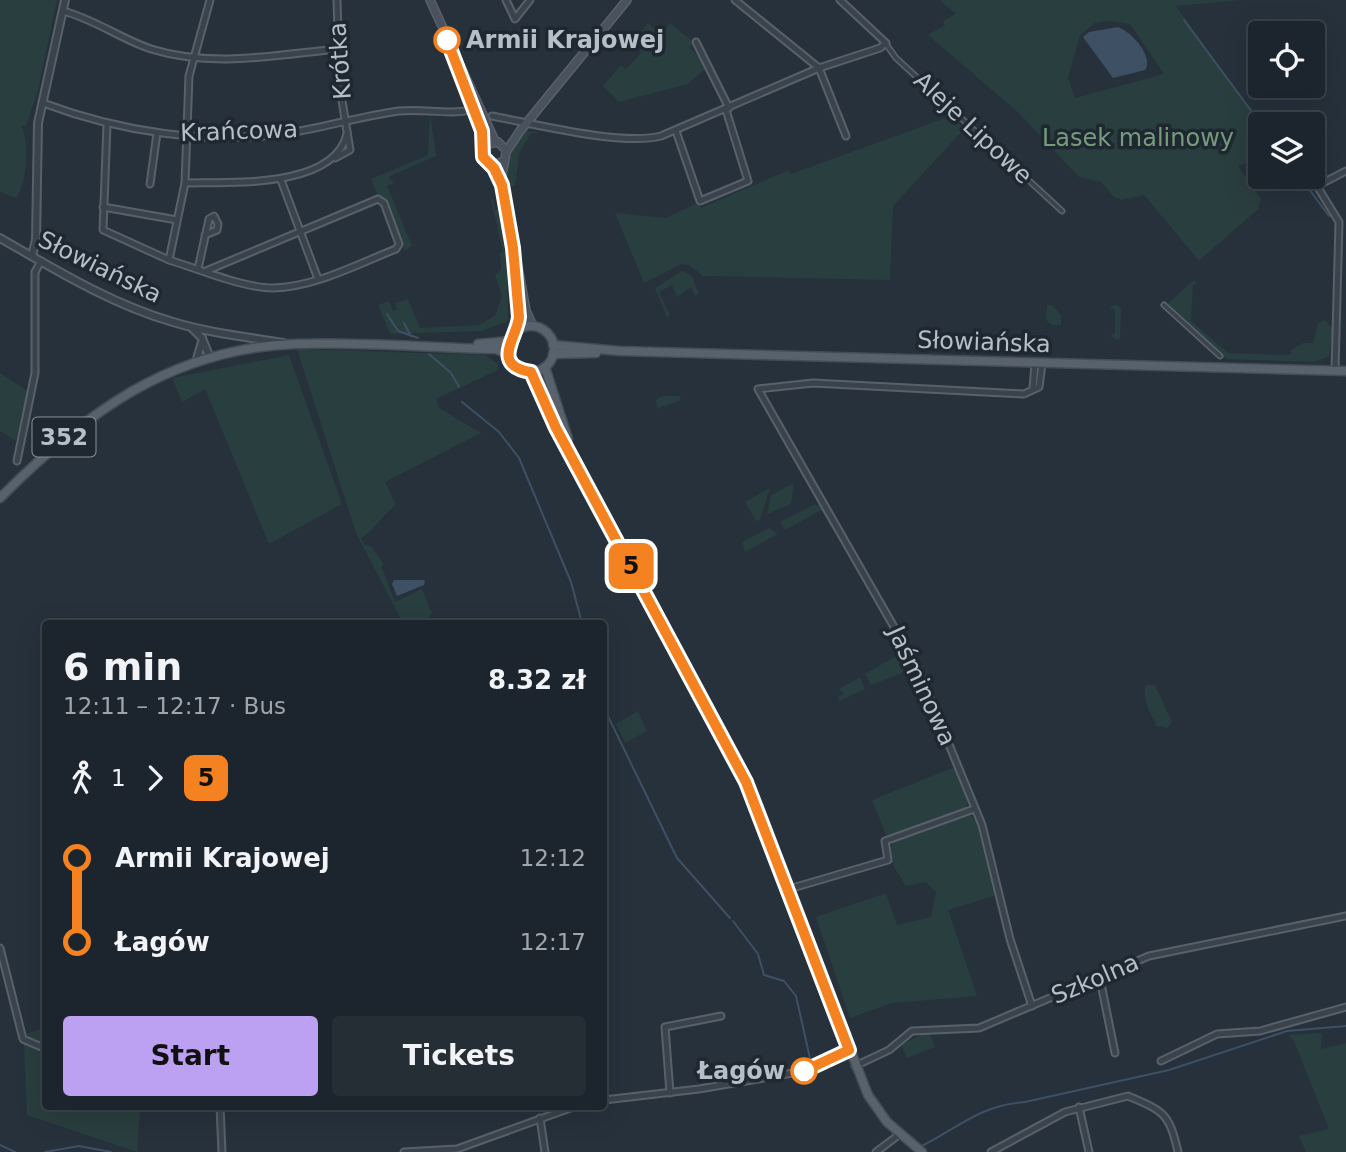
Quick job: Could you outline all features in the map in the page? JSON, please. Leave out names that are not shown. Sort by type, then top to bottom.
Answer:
[{"type":"main road","points":[[430,0],[477,108],[496,142],[506,152]]},
{"type":"main road","points":[[573,455],[545,367],[553,350],[548,334],[533,326],[526,311],[502,185],[502,162],[520,131],[627,0]]},
{"type":"main road","points":[[477,108],[484,147],[483,157],[492,165],[502,185]]},
{"type":"main road","points":[[484,147],[520,131]]},
{"type":"main road","points":[[492,165],[502,162]]},
{"type":"main road","points":[[513,248],[519,317],[517,330],[509,341],[508,354],[517,367],[531,372],[545,367]]},
{"type":"main road","points":[[517,330],[533,326]]},
{"type":"main road","name":"352","points":[[423,346],[509,341]]},
{"type":"main road","name":"352","points":[[0,498],[90,416],[136,387],[195,362],[292,344],[496,349],[508,354]]},
{"type":"main road","name":"Słowiańska","points":[[553,350],[1346,371]]},
{"type":"main road","points":[[531,372],[746,782],[855,1066],[875,1107],[900,1134],[922,1152]]},
{"type":"street","points":[[32,256],[36,240],[37,137],[65,0]]},
{"type":"street","points":[[169,261],[185,183],[187,92],[193,57],[210,0]]},
{"type":"street","name":"Krótka","points":[[281,180],[348,153],[337,49],[337,0]]},
{"type":"street","points":[[506,0],[514,19],[530,0]]},
{"type":"street","points":[[735,0],[819,68],[846,136]]},
{"type":"street","points":[[492,116],[538,127],[643,138],[676,131],[819,68],[880,48],[886,43],[840,0]]},
{"type":"street","points":[[63,11],[140,44],[193,57],[249,58],[337,49]]},
{"type":"street","points":[[676,131],[700,201],[748,181],[727,109],[696,43]]},
{"type":"street","name":"Aleje Lipowe","points":[[886,43],[896,58],[1062,211]]},
{"type":"street","name":"Krańcowa","points":[[43,103],[107,124],[157,133],[270,135],[414,109],[461,112],[477,108]]},
{"type":"street","points":[[107,124],[104,233],[169,261],[198,269],[271,288],[318,279],[398,247],[384,203],[378,199],[206,271]]},
{"type":"street","points":[[150,184],[157,133]]},
{"type":"street","points":[[1335,370],[1339,222],[1317,186],[1346,171]]},
{"type":"street","points":[[185,183],[281,180],[318,279]]},
{"type":"street","points":[[103,207],[177,220]]},
{"type":"street","points":[[198,269],[205,235]]},
{"type":"street","name":"Słowiańska","points":[[0,238],[124,305],[190,327],[202,340],[210,358]]},
{"type":"street","points":[[17,461],[35,373],[35,272],[41,261]]},
{"type":"street","points":[[1164,304],[1220,356]]},
{"type":"street","points":[[190,327],[292,344]]},
{"type":"street","points":[[195,362],[202,340]]},
{"type":"street","name":"Jaśminowa","points":[[1032,1006],[1010,939],[982,825],[958,762],[906,645],[758,389],[813,383],[1024,394],[1032,392],[1039,363]]},
{"type":"street","points":[[789,889],[888,860],[885,841],[974,809]]},
{"type":"street","name":"Szkolna","points":[[855,1066],[884,1053],[912,1031],[979,1028],[1149,956],[1346,916]]},
{"type":"street","points":[[0,948],[23,1039],[42,1047]]},
{"type":"street","points":[[1100,979],[1115,1053]]},
{"type":"street","points":[[1161,1062],[1217,1034],[1260,1031],[1292,1019],[1346,1007]]},
{"type":"street","points":[[670,1093],[666,1027],[721,1016]]},
{"type":"street","points":[[607,1100],[670,1093],[804,1071],[849,1050]]},
{"type":"street","points":[[992,1152],[1018,1135],[1079,1107],[1128,1096],[1165,1116],[1171,1124],[1178,1152]]},
{"type":"street","points":[[1079,1107],[1089,1152]]},
{"type":"street","points":[[220,1110],[222,1152]]},
{"type":"street","points":[[404,1152],[470,1149],[564,1110]]},
{"type":"street","points":[[540,1118],[545,1152]]},
{"type":"street","points":[[876,1152],[900,1134]]},
{"type":"green space","points":[[0,0],[57,0],[38,90],[26,126],[21,125],[26,141],[26,162],[23,183],[16,198],[0,192]]},
{"type":"green space","name":"Lasek malinowy","points":[[939,0],[1241,0],[1176,6],[1251,112],[1248,112],[1248,163],[1238,166],[1248,180],[1248,189],[1254,189],[1261,199],[1258,209],[1199,261],[1144,195],[1122,200],[1114,197],[1101,182],[1079,177],[1019,113],[928,35],[945,25],[943,21],[956,14]],"holes":[[[1109,21],[1130,24],[1164,74],[1075,98],[1068,78],[1080,35],[1095,23]]]},
{"type":"green space","points":[[648,23],[661,34],[670,23],[692,41],[690,48],[708,66],[688,84],[619,102],[603,86],[621,65],[626,69],[641,53],[640,48],[633,42]]},
{"type":"green space","points":[[430,113],[436,156],[388,177],[394,183],[387,186],[412,246],[402,252],[404,250],[386,200],[378,196],[371,179],[428,155]]},
{"type":"green space","points":[[948,117],[965,128],[893,206],[890,280],[703,276],[689,265],[681,264],[644,283],[615,213],[666,218],[698,203],[701,208],[789,170],[791,174]]},
{"type":"green space","points":[[527,131],[542,133],[531,133],[519,154],[515,186],[509,186],[507,172],[510,156]]},
{"type":"green space","points":[[493,199],[495,210],[499,208],[507,248],[508,321],[481,331],[390,334],[378,305],[389,301],[393,311],[397,309],[395,303],[408,299],[420,328],[479,325],[495,316],[502,296],[495,275],[501,270],[500,253],[503,252],[491,200]]},
{"type":"green space","points":[[682,271],[692,276],[698,293],[696,297],[691,287],[677,297],[672,285],[659,292],[670,315],[667,317],[655,288]]},
{"type":"green space","points":[[1194,280],[1197,284],[1193,284],[1191,321],[1228,353],[1291,355],[1291,350],[1303,343],[1313,343],[1318,323],[1325,320],[1333,329],[1329,356],[1315,362],[1227,359],[1167,304]]},
{"type":"green space","points":[[1116,304],[1121,309],[1120,338],[1117,340],[1110,336],[1115,333],[1115,311],[1110,307]]},
{"type":"green space","points":[[1047,305],[1052,305],[1061,315],[1061,325],[1052,325],[1046,320]]},
{"type":"green space","points":[[297,349],[485,355],[498,364],[498,370],[436,399],[439,408],[481,433],[385,482],[396,505],[361,538],[364,544],[372,547],[383,563],[382,568],[395,602],[422,589],[432,613],[428,620],[401,620],[356,533]]},
{"type":"green space","points":[[289,355],[342,504],[269,544],[205,389],[182,402],[172,378]]},
{"type":"green space","points":[[0,373],[28,391],[16,441],[0,431]]},
{"type":"green space","points":[[662,396],[679,396],[681,400],[657,409],[656,400]]},
{"type":"green space","points":[[794,483],[791,504],[767,514],[771,495]]},
{"type":"green space","points":[[770,488],[760,520],[756,521],[745,502]]},
{"type":"green space","points":[[819,502],[827,510],[835,534],[821,510],[785,530],[780,522],[815,504],[818,507]]},
{"type":"green space","points":[[769,528],[778,534],[745,552],[742,542]]},
{"type":"green space","points":[[906,650],[913,662],[907,665],[909,670],[871,685],[865,674]]},
{"type":"green space","points":[[860,677],[865,689],[839,701],[838,697],[844,694],[839,689]]},
{"type":"green space","points":[[1146,685],[1155,685],[1172,722],[1167,728],[1157,726],[1152,717],[1146,700]]},
{"type":"green space","points":[[638,711],[647,731],[625,743],[616,724]]},
{"type":"green space","points":[[948,749],[968,799],[966,808],[892,836],[886,835],[872,800],[955,767]]},
{"type":"green space","points":[[971,815],[980,825],[997,895],[948,910],[977,996],[892,1003],[850,1018],[816,917],[886,893],[897,925],[931,917],[936,892],[926,882],[906,886],[894,867],[890,847],[895,840]]},
{"type":"green space","points":[[42,1028],[42,1044],[26,1034]]},
{"type":"green space","points":[[929,1032],[935,1047],[907,1058],[901,1044]]},
{"type":"green space","points":[[1322,1033],[1321,1049],[1346,1043],[1346,1152],[1306,1152],[1299,1136],[1329,1129],[1294,1041],[1288,1035]]},
{"type":"green space","points":[[24,1044],[42,1051],[42,1110],[140,1110],[137,1152],[27,1115]]},
{"type":"water","points":[[1118,27],[1140,46],[1147,58],[1147,65],[1145,70],[1113,78],[1083,37],[1089,32]]},
{"type":"water","points":[[394,580],[425,581],[424,585],[397,596],[392,584]]},
{"type":"waterway","points":[[1184,20],[1252,112]]},
{"type":"waterway","points":[[1309,189],[1329,216]]},
{"type":"waterway","points":[[387,314],[398,331],[418,338]]},
{"type":"waterway","points":[[404,323],[411,336]]},
{"type":"waterway","points":[[429,354],[451,373],[459,387]]},
{"type":"waterway","points":[[462,402],[499,432],[519,458],[571,582],[581,620]]},
{"type":"waterway","points":[[607,714],[677,858],[730,918]]},
{"type":"waterway","points":[[733,921],[758,954],[764,975],[784,981],[796,996],[811,1063]]},
{"type":"waterway","points":[[920,1147],[970,1118],[1009,1104],[1169,1070],[1287,1031],[1346,1026]]},
{"type":"waterway","points":[[0,1145],[15,1152]]},
{"type":"waterway","points":[[45,1152],[79,1146],[111,1152]]},
{"type":"bus line","name":"5","points":[[447,40],[482,131],[483,157],[494,168],[505,199],[513,248],[519,317],[517,330],[508,344],[509,358],[521,370],[531,372],[556,428],[573,455],[746,782],[762,817],[849,1050],[804,1071]]},
{"type":"place","name":"Armii Krajowej","points":[[447,40]]},
{"type":"place","name":"Łagów","points":[[804,1071]]}]
